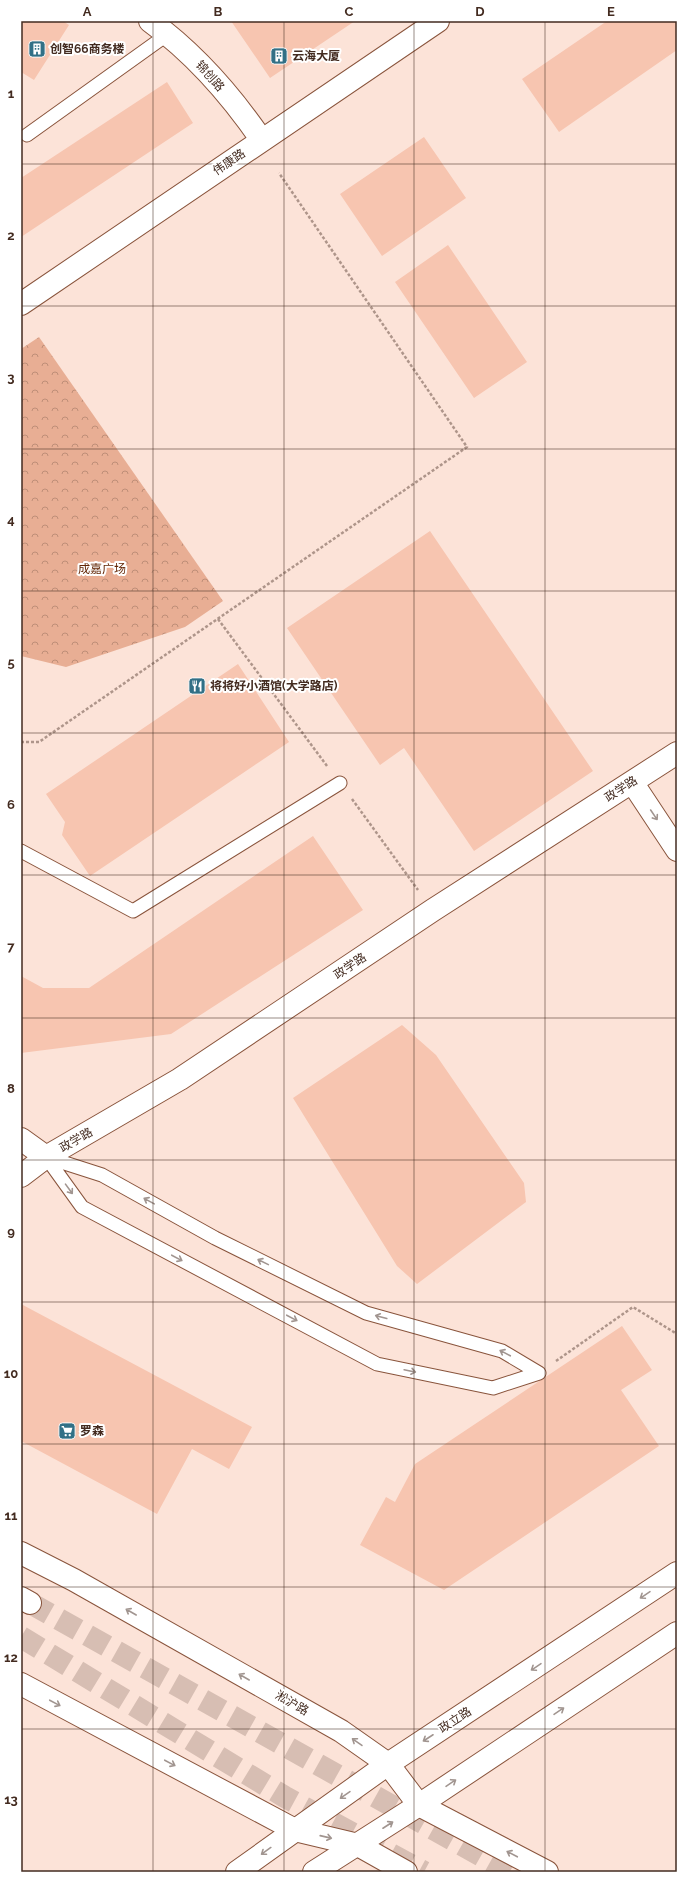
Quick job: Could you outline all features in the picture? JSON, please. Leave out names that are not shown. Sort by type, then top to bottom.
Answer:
[{"type":"main road","name":"锦创路","points":[[150,21],[168,34],[198,62],[240,109],[262,139]]},
{"type":"main road","name":"伟康路","points":[[21,304],[438,21]]},
{"type":"main road","name":"政学路","points":[[21,1176],[46,1157],[180,1079],[433,910],[677,753]]},
{"type":"main road","points":[[632,782],[677,850]]},
{"type":"main road","points":[[21,1139],[46,1157]]},
{"type":"main road","name":"淞沪路","points":[[21,1553],[74,1580],[341,1731],[388,1764],[419,1805],[547,1872]]},
{"type":"main road","name":"政立路","points":[[237,1872],[388,1764],[677,1573]]},
{"type":"main road","points":[[314,1872],[419,1805],[677,1632]]},
{"type":"main road","points":[[21,1684],[295,1830],[358,1845],[406,1872]]},
{"type":"lane","points":[[27,135],[168,34]]},
{"type":"lane","points":[[21,850],[133,911],[340,783]]},
{"type":"lane","points":[[46,1157],[82,1207],[377,1364],[493,1388],[539,1373]]},
{"type":"lane","points":[[46,1157],[102,1175],[215,1238],[366,1313],[502,1350],[539,1373]]},
{"type":"path","points":[[21,742],[39,742],[467,447],[279,173]]},
{"type":"path","points":[[218,619],[433,910]]},
{"type":"path","points":[[539,1373],[633,1307],[677,1334]]},
{"type":"green space","name":"成嘉广场","points":[[39,337],[223,601],[185,627],[66,667],[21,656],[21,349]]},
{"type":"building","name":"创智66商务楼","points":[[21,21],[63,21],[69,25],[34,80],[21,72]]},
{"type":"building","name":"云海大厦","points":[[231,21],[355,21],[270,78]]},
{"type":"building","points":[[607,21],[677,21],[677,50],[559,132],[522,79]]},
{"type":"building","points":[[167,82],[193,123],[21,237],[21,178]]},
{"type":"building","points":[[424,137],[466,198],[382,256],[340,194]]},
{"type":"building","points":[[448,245],[527,362],[474,398],[395,282]]},
{"type":"building","points":[[430,531],[593,771],[474,851],[404,748],[380,765],[287,628]]},
{"type":"building","points":[[238,664],[289,742],[90,876],[62,835],[65,822],[46,794]]},
{"type":"building","points":[[313,836],[363,910],[171,1034],[21,1053],[21,976],[43,988],[89,988]]},
{"type":"building","points":[[402,1025],[436,1055],[524,1183],[526,1202],[417,1284],[397,1266],[293,1098]]},
{"type":"building","points":[[21,1304],[252,1427],[229,1469],[192,1449],[157,1514],[21,1441]]},
{"type":"building","points":[[622,1326],[652,1370],[621,1390],[659,1446],[444,1590],[360,1545],[386,1497],[395,1502],[415,1464]]},
{"type":"tunnel","points":[[30,1603],[510,1872]]},
{"type":"tunnel","points":[[21,1637],[285,1797],[424,1872]]},
{"type":"place","name":"创智66商务楼","points":[[37,49]]},
{"type":"place","name":"云海大厦","points":[[279,56]]},
{"type":"place","name":"将将好小酒馆(大学路店)","points":[[197,686]]},
{"type":"place","name":"罗森","points":[[67,1431]]}]
